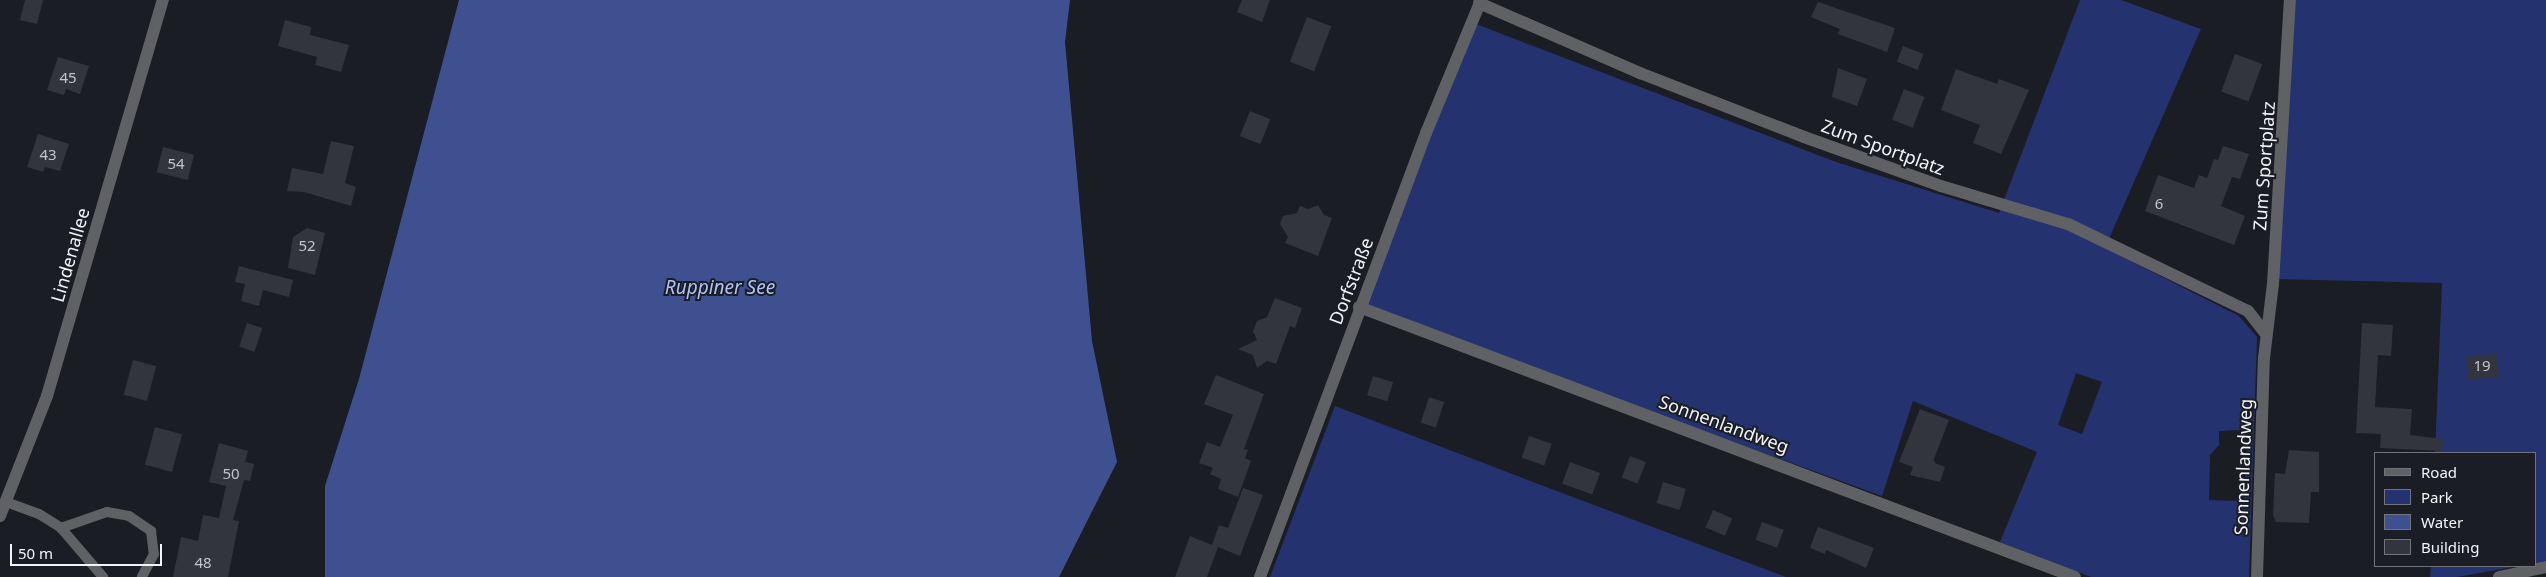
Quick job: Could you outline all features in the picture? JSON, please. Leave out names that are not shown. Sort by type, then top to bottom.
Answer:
[{"type":"street","name":"Lindenallee","points":[[0,516],[47,396],[163,0]]},
{"type":"street","name":"Zum Sportplatz","points":[[2264,358],[2273,284],[2290,0]]},
{"type":"street","name":"Zum Sportplatz","points":[[1480,2],[1640,74],[1804,137],[1941,186],[2068,224],[2248,311],[2266,334]]},
{"type":"street","name":"Dorfstraße","points":[[1260,577],[1359,307],[1480,2]]},
{"type":"street","name":"Sonnenlandweg","points":[[1359,307],[2076,577]]},
{"type":"street","name":"Sonnenlandweg","points":[[2257,577],[2264,358]]},
{"type":"street","points":[[2499,577],[2546,567]]},
{"type":"lane","points":[[6,502],[39,514],[61,528],[103,577]]},
{"type":"lane","points":[[61,528],[107,512],[129,516],[151,531],[154,554],[142,577]]},
{"type":"green space","points":[[2080,0],[2121,0],[2201,29],[2105,248],[2239,316],[2257,337],[2249,577],[2091,577],[2000,542],[2037,452],[1913,401],[1882,496],[1361,306],[1476,24],[1836,162],[1999,213]],"holes":[[[2076,373],[2102,382],[2082,434],[2058,425]],[[2249,424],[2243,501],[2209,500],[2210,455],[2219,445],[2219,431],[2241,430]]]},
{"type":"green space","points":[[2295,0],[2546,0],[2546,561],[2536,563],[2536,452],[2435,452],[2442,283],[2277,279]]},
{"type":"green space","points":[[1335,406],[1554,490],[1786,577],[1270,577]]},
{"type":"green space","points":[[2431,567],[2513,567],[2457,577],[2430,577]]},
{"type":"water","name":"Ruppiner See","points":[[459,0],[1070,0],[1065,42],[1092,341],[1117,462],[1059,577],[325,577],[325,486],[359,379]]},
{"type":"building","points":[[25,0],[43,0],[37,24],[20,20]]},
{"type":"building","points":[[1242,0],[1270,0],[1262,22],[1237,12]]},
{"type":"building","points":[[1818,2],[1895,28],[1887,52],[1838,34],[1840,29],[1811,17]]},
{"type":"building","points":[[1307,17],[1331,26],[1314,71],[1290,62]]},
{"type":"building","points":[[285,20],[311,27],[310,35],[349,45],[341,72],[315,65],[317,57],[278,46]]},
{"type":"building","points":[[1903,46],[1924,54],[1917,70],[1897,62]]},
{"type":"building","points":[[2235,54],[2262,64],[2249,102],[2221,92]]},
{"type":"building","points":[[58,57],[89,66],[80,94],[66,89],[64,95],[47,90]]},
{"type":"building","points":[[1838,68],[1867,79],[1857,106],[1832,97]]},
{"type":"building","points":[[1956,69],[1997,84],[1999,79],[2029,90],[2001,154],[1973,143],[1980,125],[1941,110]]},
{"type":"building","points":[[1904,89],[1925,97],[1913,128],[1892,120]]},
{"type":"building","points":[[1250,111],[1270,119],[1260,144],[1240,136]]},
{"type":"building","points":[[38,134],[69,144],[60,171],[45,167],[43,172],[27,167]]},
{"type":"building","points":[[331,141],[354,146],[345,183],[356,187],[351,206],[304,192],[287,191],[292,168],[323,174]]},
{"type":"building","points":[[2223,146],[2249,154],[2240,179],[2232,177],[2221,206],[2245,216],[2234,245],[2145,211],[2158,175],[2194,188],[2199,175],[2207,178],[2214,159],[2218,160]]},
{"type":"building","points":[[163,147],[194,155],[188,180],[157,172]]},
{"type":"building","points":[[1318,205],[1324,215],[1332,218],[1318,256],[1285,243],[1288,237],[1280,224],[1283,216],[1297,213],[1300,206],[1308,209]]},
{"type":"building","points":[[307,228],[325,233],[315,275],[288,268],[293,237]]},
{"type":"building","points":[[239,266],[293,280],[289,297],[263,290],[259,306],[241,301],[245,284],[235,282]]},
{"type":"building","points":[[1275,298],[1302,308],[1295,328],[1290,326],[1276,364],[1267,361],[1257,368],[1253,355],[1238,349],[1257,340],[1253,331],[1257,321],[1267,317]]},
{"type":"building","points":[[247,323],[262,328],[254,352],[239,347]]},
{"type":"building","points":[[2362,323],[2393,325],[2391,356],[2378,355],[2375,407],[2412,409],[2410,435],[2443,439],[2442,451],[2380,448],[2381,434],[2356,433]]},
{"type":"building","points":[[2497,354],[2499,377],[2468,380],[2466,357]]},
{"type":"building","points":[[133,360],[156,366],[147,401],[124,395]]},
{"type":"building","points":[[1216,375],[1264,394],[1244,449],[1248,450],[1245,458],[1251,461],[1238,497],[1218,489],[1221,479],[1210,474],[1213,468],[1199,463],[1207,442],[1220,447],[1233,415],[1204,404]]},
{"type":"building","points":[[1373,376],[1393,382],[1387,401],[1367,395]]},
{"type":"building","points":[[1429,397],[1444,402],[1436,428],[1421,423]]},
{"type":"building","points":[[1920,409],[1949,420],[1934,459],[1935,463],[1945,467],[1940,482],[1910,475],[1913,467],[1899,462]]},
{"type":"building","points":[[155,427],[182,434],[172,472],[145,465]]},
{"type":"building","points":[[1529,436],[1552,444],[1544,466],[1522,458]]},
{"type":"building","points":[[219,443],[248,451],[245,462],[254,464],[250,481],[244,480],[233,520],[239,521],[228,577],[173,577],[181,537],[198,541],[203,515],[219,518],[226,486],[209,482]]},
{"type":"building","points":[[2289,450],[2319,452],[2319,492],[2311,492],[2309,523],[2276,522],[2273,515],[2275,473],[2285,474]]},
{"type":"building","points":[[1630,456],[1646,462],[1638,484],[1622,477]]},
{"type":"building","points":[[1570,462],[1600,473],[1592,495],[1562,484]]},
{"type":"building","points":[[1663,482],[1686,489],[1680,510],[1657,503]]},
{"type":"building","points":[[1243,488],[1263,495],[1240,556],[1218,547],[1207,577],[1175,577],[1190,536],[1212,545],[1219,525],[1228,528]]},
{"type":"building","points":[[1713,510],[1732,518],[1725,536],[1706,527]]},
{"type":"building","points":[[1762,522],[1784,530],[1777,548],[1756,540]]},
{"type":"building","points":[[1818,527],[1874,548],[1866,568],[1826,550],[1825,554],[1810,548]]}]
